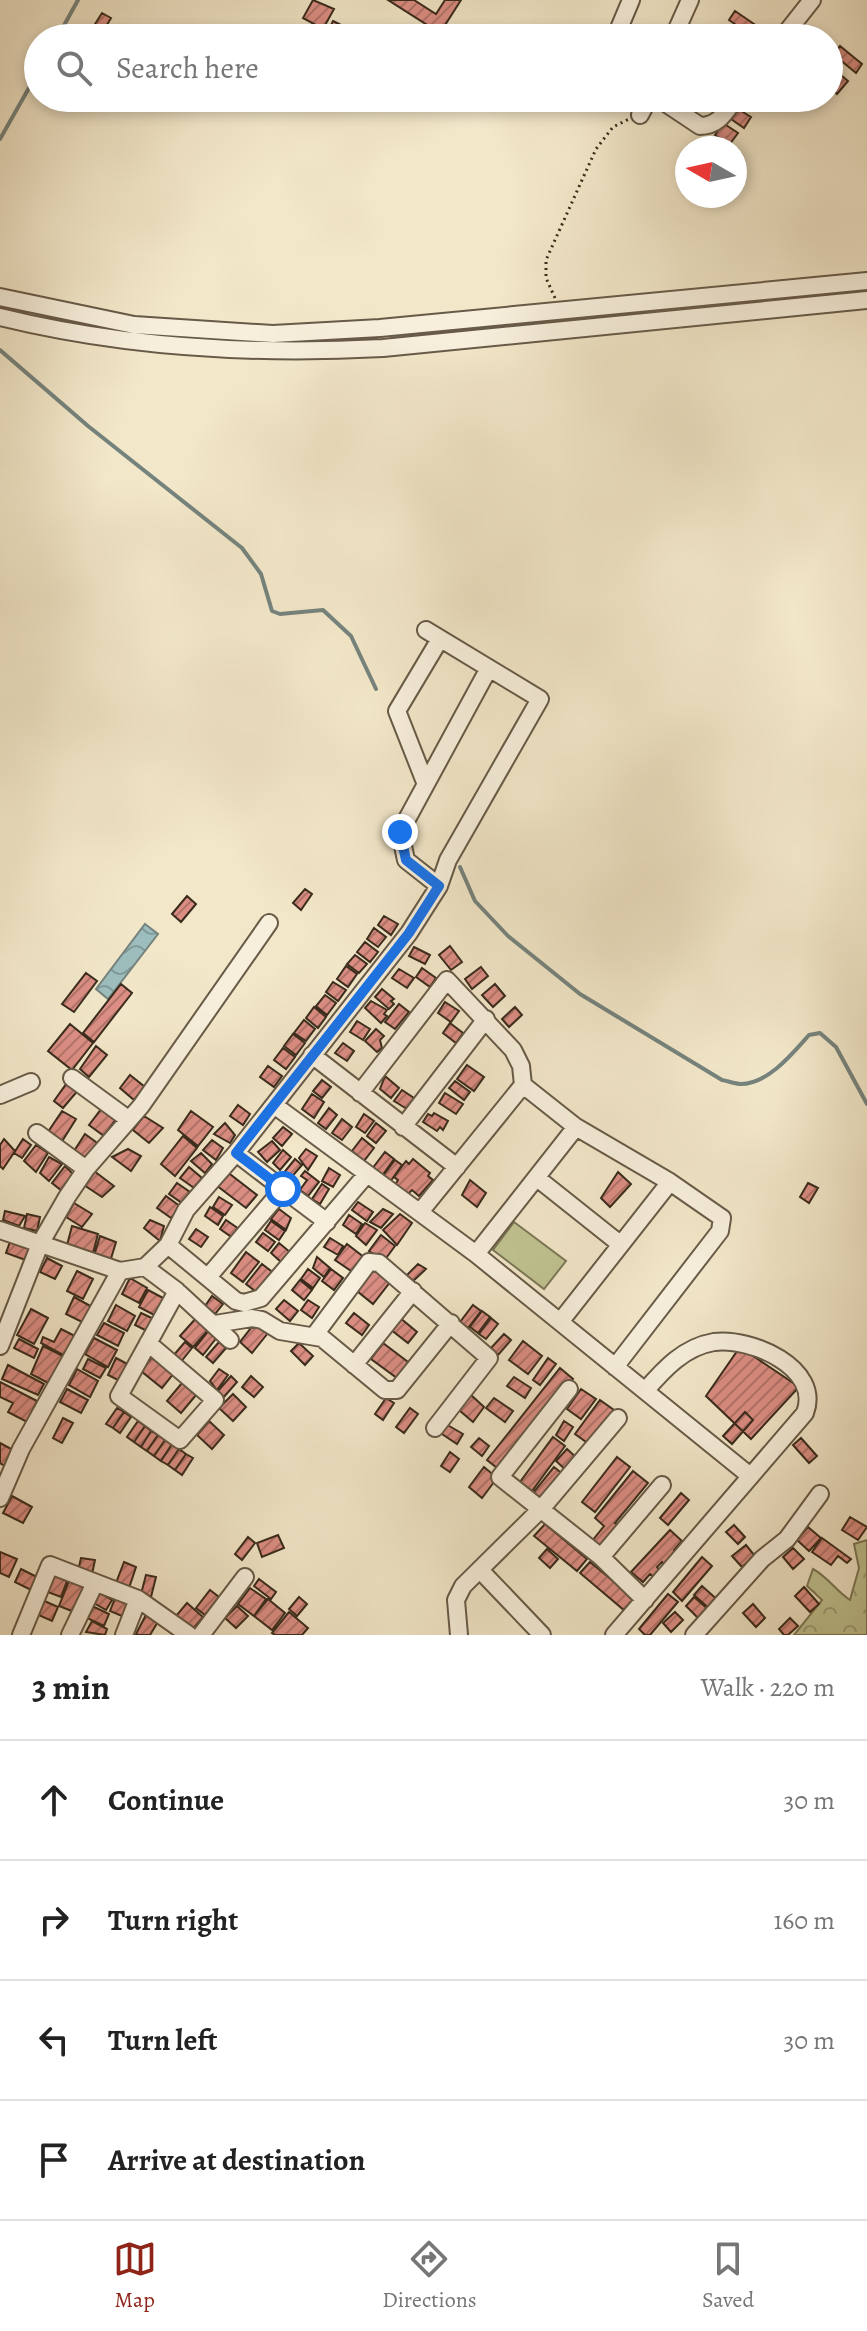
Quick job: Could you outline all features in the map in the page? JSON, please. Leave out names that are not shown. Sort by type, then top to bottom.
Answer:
[{"type":"street","points":[[621,24],[631,0]]},
{"type":"street","points":[[679,24],[690,0]]},
{"type":"street","points":[[793,24],[812,0]]},
{"type":"street","points":[[679,112],[700,126],[708,126],[718,122],[726,112]]},
{"type":"street","points":[[0,297],[134,325],[273,334],[380,328],[867,281]]},
{"type":"street","points":[[0,317],[78,333],[176,347],[321,352],[867,300]]},
{"type":"street","points":[[0,1230],[120,1271],[145,1267],[168,1245],[186,1210],[236,1153],[409,933],[439,886],[448,860],[540,699],[433,634],[397,711],[425,782]]},
{"type":"street","points":[[439,886],[406,860],[400,832],[489,668]]},
{"type":"street","points":[[0,1346],[40,1244],[86,1169],[141,1106],[269,923]]},
{"type":"street","points":[[360,1093],[447,980],[513,1050],[521,1066],[523,1085],[420,1212]]},
{"type":"street","points":[[403,1127],[486,1019]]},
{"type":"street","points":[[312,1055],[457,1167]]},
{"type":"street","points":[[72,1078],[128,1119]]},
{"type":"street","points":[[0,1095],[31,1082]]},
{"type":"street","points":[[523,1085],[576,1127],[670,1182],[722,1218],[720,1231],[615,1367]]},
{"type":"street","points":[[274,1105],[476,1254],[749,1475]]},
{"type":"street","points":[[476,1254],[576,1127]]},
{"type":"street","points":[[37,1133],[86,1169]]},
{"type":"street","points":[[236,1153],[327,1222]]},
{"type":"street","points":[[168,1245],[236,1301],[244,1303],[261,1298],[366,1175]]},
{"type":"street","points":[[537,1178],[620,1244]]},
{"type":"street","points":[[560,1322],[670,1182]]},
{"type":"street","points":[[208,1277],[283,1189]]},
{"type":"street","points":[[314,1336],[369,1262],[379,1263],[489,1358],[435,1428]]},
{"type":"street","points":[[145,1267],[177,1291],[230,1340]]},
{"type":"street","points":[[0,1498],[21,1449],[120,1271]]},
{"type":"street","points":[[148,1343],[215,1400],[180,1440],[119,1396],[148,1343],[177,1291]]},
{"type":"street","points":[[354,1365],[413,1291]]},
{"type":"street","points":[[215,1324],[252,1318],[280,1331],[322,1338],[385,1390],[397,1390],[451,1323]]},
{"type":"street","points":[[614,1635],[805,1413],[809,1403],[808,1393],[794,1370],[746,1343],[714,1342],[683,1354],[645,1391]]},
{"type":"street","points":[[569,1389],[500,1477],[601,1557],[645,1600]]},
{"type":"street","points":[[459,1635],[456,1600],[463,1586],[542,1508],[618,1418]]},
{"type":"street","points":[[601,1557],[662,1485]]},
{"type":"street","points":[[694,1635],[762,1559],[787,1539],[820,1494]]},
{"type":"street","points":[[21,1635],[50,1565],[138,1599],[189,1635]]},
{"type":"street","points":[[480,1570],[542,1635]]},
{"type":"street","points":[[201,1635],[245,1577]]},
{"type":"street","points":[[70,1635],[95,1583]]},
{"type":"street","points":[[124,1635],[138,1599]]},
{"type":"path","points":[[557,311],[555,296],[546,278],[546,260],[569,205],[591,158],[613,127],[640,115]]},
{"type":"green space","points":[[514,1222],[566,1261],[544,1289],[493,1250]]},
{"type":"green space","points":[[867,1540],[867,1635],[794,1635],[822,1600],[807,1586],[813,1569],[850,1600],[859,1568],[854,1544]]},
{"type":"water","points":[[145,924],[158,934],[108,999],[96,989]]},
{"type":"building","points":[[313,0],[334,9],[326,24],[314,24],[303,18]]},
{"type":"building","points":[[388,0],[414,0],[436,14],[445,0],[461,0],[446,24],[426,24]]},
{"type":"building","points":[[735,11],[754,24],[735,24],[729,20]]},
{"type":"building","points":[[102,13],[111,18],[107,24],[95,24]]},
{"type":"building","points":[[843,48],[862,64],[856,73],[843,62]]},
{"type":"building","points":[[736,112],[751,117],[744,128],[731,119]]},
{"type":"building","points":[[723,123],[738,133],[736,136],[715,135]]},
{"type":"building","points":[[305,889],[312,894],[301,910],[293,903]]},
{"type":"building","points":[[187,896],[196,904],[181,922],[172,914]]},
{"type":"building","points":[[384,916],[398,924],[391,935],[378,925]]},
{"type":"building","points":[[374,928],[386,937],[378,947],[367,939]]},
{"type":"building","points":[[365,942],[378,952],[370,962],[357,952]]},
{"type":"building","points":[[450,946],[462,962],[451,970],[439,955]]},
{"type":"building","points":[[414,947],[430,955],[425,964],[409,956]]},
{"type":"building","points":[[355,955],[367,964],[359,973],[347,964]]},
{"type":"building","points":[[346,966],[357,974],[348,987],[337,979]]},
{"type":"building","points":[[481,967],[488,976],[472,989],[465,979]]},
{"type":"building","points":[[422,968],[436,978],[430,987],[416,977]]},
{"type":"building","points":[[399,969],[414,978],[407,988],[392,978]]},
{"type":"building","points":[[86,973],[97,981],[74,1012],[62,1004]]},
{"type":"building","points":[[333,982],[346,990],[338,1001],[326,992]]},
{"type":"building","points":[[121,984],[132,993],[94,1042],[83,1033]]},
{"type":"building","points":[[495,984],[505,996],[493,1007],[482,995]]},
{"type":"building","points":[[382,989],[394,999],[389,1009],[375,997]]},
{"type":"building","points":[[325,995],[336,1003],[327,1015],[316,1006]]},
{"type":"building","points":[[371,1001],[387,1010],[384,1014],[387,1016],[381,1023],[365,1008]]},
{"type":"building","points":[[445,1002],[459,1011],[451,1022],[438,1013]]},
{"type":"building","points":[[399,1004],[409,1012],[395,1029],[385,1022]]},
{"type":"building","points":[[314,1007],[326,1017],[318,1028],[306,1018]]},
{"type":"building","points":[[515,1007],[522,1015],[509,1027],[502,1019]]},
{"type":"building","points":[[304,1020],[315,1029],[306,1041],[294,1033]]},
{"type":"building","points":[[357,1021],[370,1029],[363,1040],[350,1032]]},
{"type":"building","points":[[450,1023],[463,1033],[456,1043],[443,1033]]},
{"type":"building","points":[[70,1024],[93,1043],[72,1070],[48,1051]]},
{"type":"building","points":[[376,1029],[384,1036],[380,1040],[382,1048],[377,1052],[365,1041]]},
{"type":"building","points":[[293,1034],[305,1043],[296,1055],[284,1046]]},
{"type":"building","points":[[343,1043],[354,1051],[347,1061],[335,1053]]},
{"type":"building","points":[[96,1046],[107,1055],[89,1077],[80,1069]]},
{"type":"building","points":[[283,1048],[295,1057],[286,1069],[274,1060]]},
{"type":"building","points":[[467,1065],[484,1077],[474,1091],[457,1079]]},
{"type":"building","points":[[268,1066],[282,1076],[274,1087],[260,1077]]},
{"type":"building","points":[[130,1075],[145,1087],[134,1100],[120,1088]]},
{"type":"building","points":[[385,1076],[399,1088],[391,1098],[380,1089]]},
{"type":"building","points":[[69,1080],[80,1088],[63,1108],[54,1101]]},
{"type":"building","points":[[322,1080],[331,1087],[322,1098],[313,1091]]},
{"type":"building","points":[[455,1081],[470,1092],[464,1100],[449,1088]]},
{"type":"building","points":[[402,1090],[414,1098],[407,1109],[394,1101]]},
{"type":"building","points":[[445,1093],[463,1104],[456,1114],[439,1103]]},
{"type":"building","points":[[312,1094],[324,1102],[314,1118],[302,1109]]},
{"type":"building","points":[[238,1105],[250,1114],[243,1125],[230,1116]]},
{"type":"building","points":[[102,1108],[116,1119],[104,1136],[89,1125]]},
{"type":"building","points":[[329,1108],[337,1115],[326,1129],[318,1123]]},
{"type":"building","points":[[62,1111],[76,1119],[61,1143],[46,1135]]},
{"type":"building","points":[[191,1111],[213,1127],[198,1146],[178,1130]]},
{"type":"building","points":[[434,1113],[448,1121],[443,1130],[440,1127],[437,1131],[423,1122],[428,1114],[432,1116]]},
{"type":"building","points":[[364,1114],[374,1121],[365,1133],[356,1127]]},
{"type":"building","points":[[144,1116],[163,1128],[149,1143],[133,1130]]},
{"type":"building","points":[[342,1119],[352,1127],[342,1140],[332,1133]]},
{"type":"building","points":[[225,1123],[235,1135],[230,1143],[214,1134]]},
{"type":"building","points":[[376,1123],[386,1131],[376,1143],[367,1136]]},
{"type":"building","points":[[283,1127],[292,1134],[282,1146],[273,1138]]},
{"type":"building","points":[[85,1134],[100,1145],[89,1163],[74,1151]]},
{"type":"building","points":[[183,1136],[197,1148],[175,1176],[161,1164]]},
{"type":"building","points":[[362,1138],[374,1148],[364,1161],[352,1151]]},
{"type":"building","points":[[4,1139],[15,1151],[3,1169],[0,1166],[0,1145]]},
{"type":"building","points":[[23,1139],[31,1145],[22,1158],[14,1153]]},
{"type":"building","points":[[212,1140],[223,1148],[216,1160],[203,1150]]},
{"type":"building","points":[[272,1141],[280,1150],[267,1162],[258,1152]]},
{"type":"building","points":[[36,1145],[48,1153],[36,1172],[24,1161]]},
{"type":"building","points":[[128,1149],[141,1156],[131,1171],[112,1157]]},
{"type":"building","points":[[306,1149],[317,1156],[308,1170],[299,1158]]},
{"type":"building","points":[[283,1150],[291,1157],[280,1170],[273,1163]]},
{"type":"building","points":[[385,1152],[394,1159],[382,1176],[372,1169]]},
{"type":"building","points":[[201,1153],[212,1164],[205,1173],[191,1161]]},
{"type":"building","points":[[49,1157],[62,1164],[49,1181],[40,1173]]},
{"type":"building","points":[[295,1159],[302,1165],[289,1180],[282,1175]]},
{"type":"building","points":[[413,1159],[430,1173],[428,1176],[433,1180],[419,1196],[412,1190],[407,1195],[395,1185],[398,1180],[394,1177],[406,1161],[409,1164]]},
{"type":"building","points":[[395,1160],[402,1165],[390,1182],[382,1177]]},
{"type":"building","points":[[65,1166],[74,1175],[62,1191],[52,1183]]},
{"type":"building","points":[[189,1167],[202,1178],[194,1188],[180,1178]]},
{"type":"building","points":[[329,1168],[340,1175],[333,1187],[322,1181]]},
{"type":"building","points":[[94,1171],[114,1186],[102,1197],[84,1185]]},
{"type":"building","points":[[226,1171],[257,1195],[246,1208],[216,1185]]},
{"type":"building","points":[[305,1171],[319,1182],[308,1196],[300,1190],[307,1180],[301,1176]]},
{"type":"building","points":[[618,1172],[631,1184],[610,1207],[601,1198]]},
{"type":"building","points":[[470,1180],[486,1193],[477,1207],[462,1195]]},
{"type":"building","points":[[177,1183],[190,1192],[182,1203],[169,1194]]},
{"type":"building","points":[[808,1183],[818,1188],[809,1203],[800,1197]]},
{"type":"building","points":[[322,1184],[329,1189],[320,1204],[312,1199]]},
{"type":"building","points":[[166,1196],[181,1207],[171,1218],[157,1208]]},
{"type":"building","points":[[219,1197],[232,1205],[225,1215],[213,1207]]},
{"type":"building","points":[[358,1202],[373,1212],[367,1221],[352,1210]]},
{"type":"building","points":[[74,1203],[92,1214],[82,1227],[66,1217]]},
{"type":"building","points":[[210,1207],[223,1216],[218,1225],[205,1216]]},
{"type":"building","points":[[279,1209],[291,1218],[286,1230],[271,1219]]},
{"type":"building","points":[[383,1209],[393,1214],[381,1228],[370,1222]]},
{"type":"building","points":[[5,1211],[25,1216],[19,1226],[3,1220]]},
{"type":"building","points":[[27,1214],[40,1217],[37,1231],[24,1228]]},
{"type":"building","points":[[400,1214],[412,1223],[397,1245],[383,1230]]},
{"type":"building","points":[[349,1215],[362,1224],[356,1234],[343,1225]]},
{"type":"building","points":[[150,1220],[164,1226],[160,1241],[144,1228]]},
{"type":"building","points":[[226,1220],[239,1229],[233,1238],[220,1229]]},
{"type":"building","points":[[271,1221],[285,1231],[279,1240],[265,1230]]},
{"type":"building","points":[[365,1223],[377,1230],[366,1245],[356,1236]]},
{"type":"building","points":[[72,1226],[98,1234],[93,1253],[67,1245]]},
{"type":"building","points":[[196,1229],[208,1237],[201,1247],[189,1239]]},
{"type":"building","points":[[263,1233],[275,1242],[268,1251],[256,1242]]},
{"type":"building","points":[[381,1235],[395,1246],[384,1261],[369,1251]]},
{"type":"building","points":[[100,1236],[116,1242],[110,1262],[94,1256]]},
{"type":"building","points":[[330,1238],[343,1246],[338,1255],[324,1247]]},
{"type":"building","points":[[11,1239],[36,1249],[31,1262],[6,1253]]},
{"type":"building","points":[[279,1243],[290,1252],[281,1262],[271,1253]]},
{"type":"building","points":[[347,1244],[365,1258],[354,1273],[335,1260]]},
{"type":"building","points":[[246,1252],[259,1262],[243,1282],[231,1273]]},
{"type":"building","points":[[317,1257],[330,1268],[324,1277],[313,1268]]},
{"type":"building","points":[[47,1258],[62,1266],[55,1279],[40,1272]]},
{"type":"building","points":[[262,1264],[275,1274],[259,1294],[246,1284]]},
{"type":"building","points":[[418,1264],[426,1269],[412,1282],[404,1278]]},
{"type":"building","points":[[375,1268],[391,1281],[373,1304],[357,1291]]},
{"type":"building","points":[[308,1269],[320,1278],[313,1288],[301,1279]]},
{"type":"building","points":[[331,1269],[343,1278],[334,1290],[322,1281]]},
{"type":"building","points":[[77,1271],[93,1279],[83,1299],[67,1291]]},
{"type":"building","points":[[130,1278],[147,1288],[139,1303],[122,1294]]},
{"type":"building","points":[[300,1280],[312,1290],[304,1300],[292,1290]]},
{"type":"building","points":[[148,1290],[165,1299],[156,1316],[139,1307]]},
{"type":"building","points":[[212,1296],[223,1304],[215,1314],[205,1306]]},
{"type":"building","points":[[74,1297],[94,1308],[86,1324],[66,1314]]},
{"type":"building","points":[[284,1300],[298,1311],[290,1321],[276,1309]]},
{"type":"building","points":[[308,1300],[319,1307],[312,1318],[301,1310]]},
{"type":"building","points":[[116,1305],[135,1316],[127,1331],[108,1321]]},
{"type":"building","points":[[473,1305],[481,1311],[468,1328],[460,1322]]},
{"type":"building","points":[[31,1309],[48,1318],[34,1344],[17,1335]]},
{"type":"building","points":[[482,1311],[490,1317],[478,1333],[470,1327]]},
{"type":"building","points":[[141,1313],[154,1319],[147,1331],[135,1325]]},
{"type":"building","points":[[354,1313],[369,1325],[362,1335],[346,1323]]},
{"type":"building","points":[[198,1316],[211,1327],[193,1347],[180,1336]]},
{"type":"building","points":[[399,1317],[417,1332],[408,1343],[390,1329]]},
{"type":"building","points":[[491,1318],[498,1324],[486,1339],[479,1334]]},
{"type":"building","points":[[104,1323],[124,1333],[118,1346],[97,1335]]},
{"type":"building","points":[[255,1323],[268,1333],[252,1353],[240,1342]]},
{"type":"building","points":[[61,1329],[75,1336],[65,1356],[41,1343],[43,1337],[54,1342]]},
{"type":"building","points":[[210,1329],[218,1336],[203,1355],[195,1348]]},
{"type":"building","points":[[504,1334],[511,1340],[498,1355],[491,1348]]},
{"type":"building","points":[[94,1338],[117,1350],[108,1367],[85,1354]]},
{"type":"building","points":[[19,1339],[38,1349],[34,1358],[14,1348]]},
{"type":"building","points":[[523,1341],[542,1356],[528,1374],[509,1360]]},
{"type":"building","points":[[185,1342],[192,1348],[180,1363],[173,1356]]},
{"type":"building","points":[[219,1342],[226,1348],[213,1363],[206,1357]]},
{"type":"building","points":[[299,1343],[313,1356],[305,1365],[291,1351]]},
{"type":"building","points":[[383,1343],[412,1365],[401,1381],[371,1359]]},
{"type":"building","points":[[43,1346],[65,1357],[48,1383],[31,1374]]},
{"type":"building","points":[[740,1347],[799,1387],[751,1439],[706,1396]]},
{"type":"building","points":[[153,1356],[174,1373],[162,1388],[141,1371]]},
{"type":"building","points":[[116,1358],[131,1366],[122,1382],[108,1375]]},
{"type":"building","points":[[548,1358],[556,1364],[540,1385],[533,1380]]},
{"type":"building","points":[[88,1359],[106,1368],[100,1378],[83,1369]]},
{"type":"building","points":[[8,1365],[44,1384],[38,1395],[2,1379]]},
{"type":"building","points":[[560,1368],[573,1379],[501,1471],[487,1460]]},
{"type":"building","points":[[77,1369],[98,1381],[90,1397],[69,1385]]},
{"type":"building","points":[[219,1369],[228,1375],[217,1390],[210,1381]]},
{"type":"building","points":[[231,1376],[237,1382],[224,1397],[217,1392]]},
{"type":"building","points":[[251,1376],[263,1387],[254,1397],[242,1387]]},
{"type":"building","points":[[514,1377],[531,1388],[525,1398],[507,1386]]},
{"type":"building","points":[[0,1382],[37,1401],[27,1422],[8,1412],[13,1403],[0,1397]]},
{"type":"building","points":[[182,1383],[196,1395],[181,1413],[167,1401]]},
{"type":"building","points":[[67,1389],[88,1400],[81,1413],[60,1402]]},
{"type":"building","points":[[581,1389],[596,1399],[581,1419],[567,1409]]},
{"type":"building","points":[[233,1394],[246,1407],[233,1421],[219,1408]]},
{"type":"building","points":[[471,1395],[484,1407],[473,1422],[459,1410]]},
{"type":"building","points":[[386,1398],[394,1403],[383,1420],[375,1414]]},
{"type":"building","points":[[494,1398],[513,1411],[505,1422],[486,1408]]},
{"type":"building","points":[[600,1400],[614,1410],[589,1444],[575,1434]]},
{"type":"building","points":[[117,1408],[124,1412],[113,1428],[106,1424]]},
{"type":"building","points":[[410,1408],[418,1414],[404,1433],[396,1427]]},
{"type":"building","points":[[124,1412],[131,1417],[120,1433],[113,1428]]},
{"type":"building","points":[[745,1412],[753,1420],[732,1444],[723,1436]]},
{"type":"building","points":[[63,1418],[73,1423],[62,1443],[53,1438]]},
{"type":"building","points":[[138,1421],[145,1426],[134,1442],[127,1437]]},
{"type":"building","points":[[209,1421],[224,1435],[212,1449],[197,1435]]},
{"type":"building","points":[[564,1421],[573,1427],[564,1441],[556,1435]]},
{"type":"building","points":[[444,1423],[463,1434],[457,1444],[439,1432]]},
{"type":"building","points":[[145,1426],[151,1431],[141,1447],[134,1442]]},
{"type":"building","points":[[151,1431],[158,1435],[147,1451],[141,1447]]},
{"type":"building","points":[[158,1435],[165,1440],[154,1456],[147,1451]]},
{"type":"building","points":[[553,1437],[565,1446],[532,1491],[520,1482]]},
{"type":"building","points":[[479,1438],[489,1446],[482,1456],[471,1447]]},
{"type":"building","points":[[801,1438],[817,1456],[809,1463],[793,1445]]},
{"type":"building","points":[[165,1440],[172,1444],[161,1461],[154,1456]]},
{"type":"building","points":[[0,1443],[13,1450],[5,1466],[0,1463]]},
{"type":"building","points":[[172,1444],[179,1449],[168,1465],[161,1461]]},
{"type":"building","points":[[179,1449],[186,1454],[175,1470],[168,1465]]},
{"type":"building","points":[[567,1449],[578,1459],[567,1471],[556,1461]]},
{"type":"building","points":[[450,1452],[459,1459],[450,1472],[441,1466]]},
{"type":"building","points":[[186,1454],[193,1458],[182,1475],[175,1470]]},
{"type":"building","points":[[617,1457],[630,1467],[595,1512],[582,1502]]},
{"type":"building","points":[[484,1467],[497,1478],[482,1498],[469,1487]]},
{"type":"building","points":[[554,1467],[565,1476],[545,1502],[533,1493]]},
{"type":"building","points":[[633,1471],[648,1483],[615,1523],[622,1528],[604,1551],[592,1541],[604,1526],[595,1518]]},
{"type":"building","points":[[681,1493],[689,1500],[668,1525],[660,1518]]},
{"type":"building","points":[[12,1496],[32,1507],[23,1523],[3,1513]]},
{"type":"building","points":[[850,1517],[867,1527],[858,1540],[842,1530]]},
{"type":"building","points":[[545,1524],[587,1559],[577,1571],[534,1536]]},
{"type":"building","points":[[734,1525],[745,1537],[738,1544],[726,1532]]},
{"type":"building","points":[[808,1527],[821,1538],[809,1551],[797,1540]]},
{"type":"building","points":[[670,1530],[682,1541],[674,1550],[679,1554],[667,1567],[662,1562],[657,1567],[660,1571],[654,1577],[650,1574],[643,1582],[631,1572]]},
{"type":"building","points":[[278,1535],[284,1548],[262,1557],[257,1543]]},
{"type":"building","points":[[248,1537],[255,1543],[242,1560],[235,1554]]},
{"type":"building","points":[[822,1538],[851,1559],[847,1563],[838,1556],[831,1565],[812,1552]]},
{"type":"building","points":[[746,1545],[755,1556],[742,1567],[732,1556]]},
{"type":"building","points":[[793,1548],[804,1559],[793,1569],[783,1557]]},
{"type":"building","points":[[547,1549],[558,1559],[550,1568],[539,1558]]},
{"type":"building","points":[[0,1552],[17,1559],[9,1577],[0,1573]]},
{"type":"building","points":[[702,1557],[712,1566],[682,1601],[673,1592]]},
{"type":"building","points":[[81,1558],[95,1560],[92,1574],[78,1571]]},
{"type":"building","points":[[124,1562],[136,1567],[129,1588],[116,1583]]},
{"type":"building","points":[[590,1562],[635,1599],[625,1611],[580,1573]]},
{"type":"building","points":[[21,1569],[37,1577],[31,1590],[15,1582]]},
{"type":"building","points":[[52,1575],[67,1581],[61,1597],[45,1591]]},
{"type":"building","points":[[146,1575],[156,1577],[151,1597],[141,1594]]},
{"type":"building","points":[[259,1579],[276,1592],[271,1599],[254,1586]]},
{"type":"building","points":[[69,1581],[89,1589],[79,1614],[59,1606]]},
{"type":"building","points":[[702,1586],[720,1602],[712,1611],[694,1595]]},
{"type":"building","points":[[804,1587],[819,1604],[810,1612],[795,1596]]},
{"type":"building","points":[[250,1588],[266,1599],[254,1616],[238,1604]]},
{"type":"building","points":[[210,1590],[219,1597],[205,1615],[196,1608]]},
{"type":"building","points":[[98,1592],[112,1600],[106,1610],[92,1602]]},
{"type":"building","points":[[668,1594],[678,1602],[650,1635],[645,1635],[639,1629]]},
{"type":"building","points":[[116,1596],[135,1604],[129,1619],[110,1611]]},
{"type":"building","points":[[299,1597],[307,1604],[297,1616],[289,1609]]},
{"type":"building","points":[[694,1597],[709,1610],[700,1620],[686,1606]]},
{"type":"building","points":[[40,1599],[58,1607],[52,1621],[34,1613]]},
{"type":"building","points":[[268,1599],[285,1613],[272,1630],[254,1616]]},
{"type":"building","points":[[187,1603],[203,1617],[193,1629],[176,1616]]},
{"type":"building","points":[[753,1604],[765,1618],[756,1627],[743,1613]]},
{"type":"building","points":[[90,1605],[109,1614],[104,1626],[85,1617]]},
{"type":"building","points":[[237,1606],[248,1616],[236,1628],[225,1618]]},
{"type":"building","points":[[289,1612],[308,1628],[302,1635],[272,1633]]},
{"type":"building","points":[[675,1612],[683,1620],[671,1632],[663,1623]]},
{"type":"building","points":[[147,1613],[159,1620],[150,1635],[136,1634]]},
{"type":"building","points":[[790,1618],[798,1626],[784,1635],[779,1629]]},
{"type":"building","points":[[92,1621],[107,1629],[105,1635],[86,1632]]},
{"type":"waterway","points":[[65,24],[78,0]]},
{"type":"waterway","points":[[0,139],[24,97]]},
{"type":"waterway","points":[[0,350],[88,426],[242,548],[261,574],[272,611],[280,614],[323,610],[351,636],[376,689]]},
{"type":"waterway","points":[[460,867],[475,901],[508,936],[580,994],[722,1080],[741,1084],[761,1079],[779,1066],[809,1035],[820,1033],[836,1047],[867,1104]]},
{"type":"route","points":[[283,1189],[236,1153],[409,933],[439,886],[406,860],[400,832]]}]
